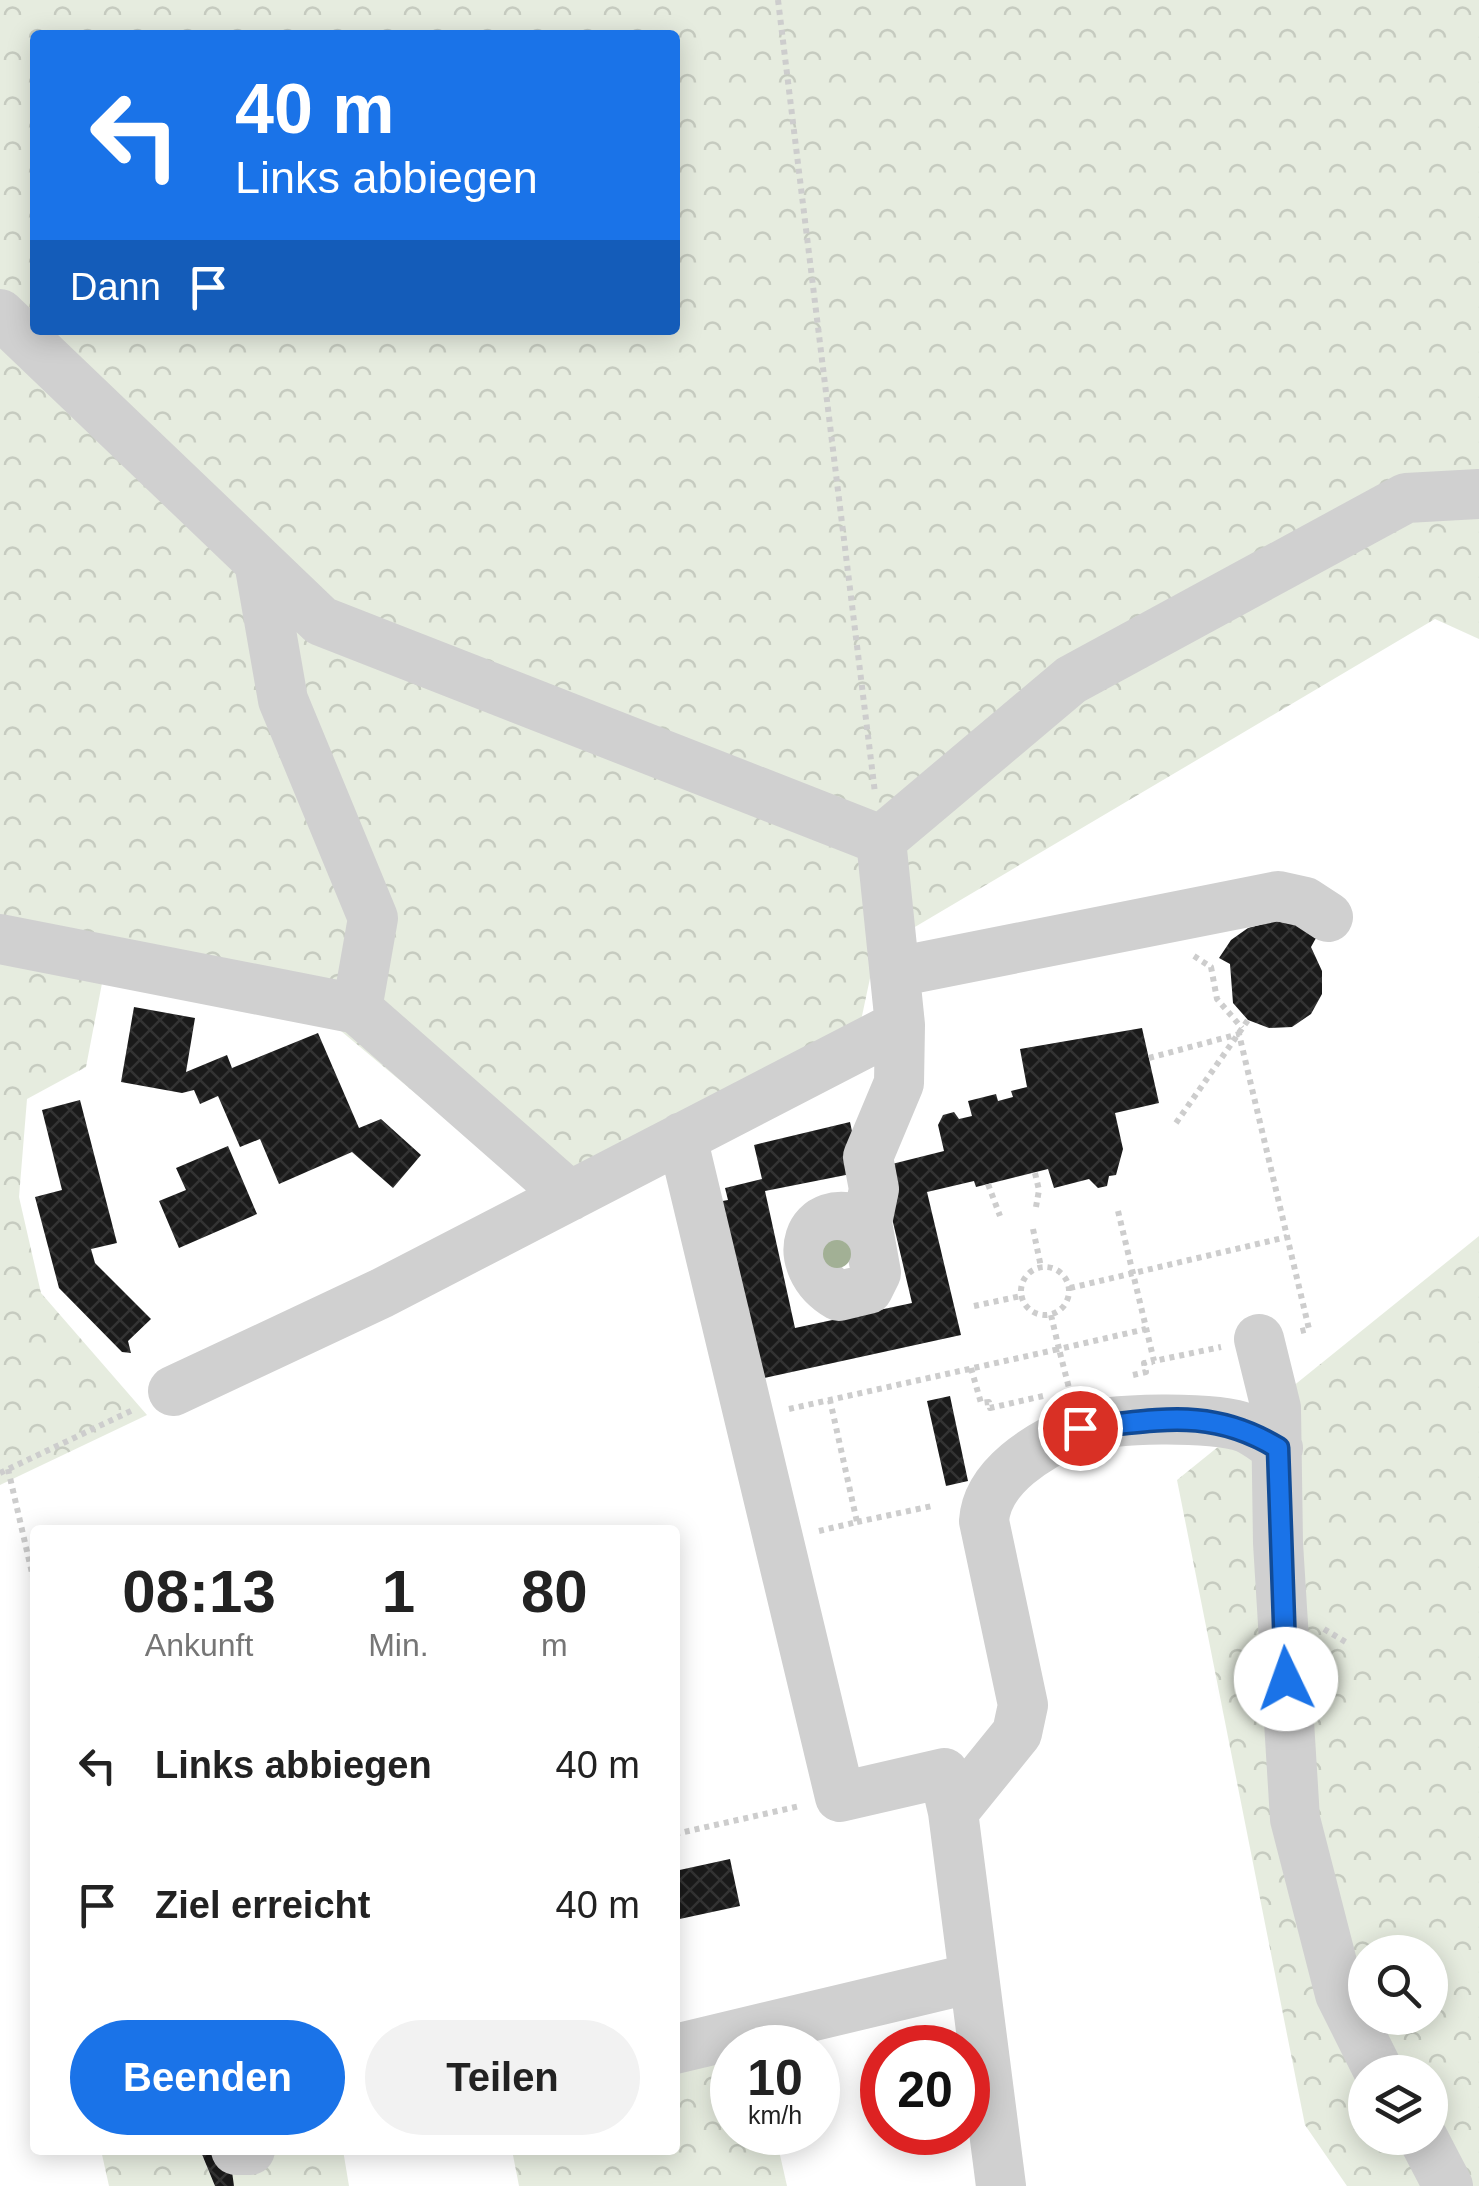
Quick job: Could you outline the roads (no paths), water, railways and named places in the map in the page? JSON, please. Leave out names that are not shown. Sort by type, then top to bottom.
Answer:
[{"type":"lane","points":[[0,314],[321,621],[881,840]]},
{"type":"lane","points":[[881,840],[1071,680],[1406,498],[1479,494]]},
{"type":"lane","points":[[258,562],[283,700],[373,918],[357,1009]]},
{"type":"lane","points":[[867,1223],[874,1189],[868,1157],[899,1084],[900,1025],[881,840]]},
{"type":"lane","points":[[896,972],[1278,896],[1305,902],[1328,917]]},
{"type":"lane","points":[[0,939],[357,1009],[570,1196]]},
{"type":"lane","points":[[172,1391],[382,1292],[900,1025]]},
{"type":"lane","points":[[682,1138],[840,1797],[944,1773],[953,1812],[1001,2186]]},
{"type":"lane","points":[[1259,1339],[1276,1408],[1278,1543],[1296,1819],[1340,1994],[1371,2055]]},
{"type":"lane","points":[[953,1812],[1016,1733],[1023,1706],[984,1521],[985,1502],[998,1482],[1019,1464],[1080,1428],[1202,1420],[1245,1428],[1278,1448]]},
{"type":"lane","points":[[680,2048],[973,1978]]},
{"type":"lane","points":[[1431,2155],[1448,2186]]}]
